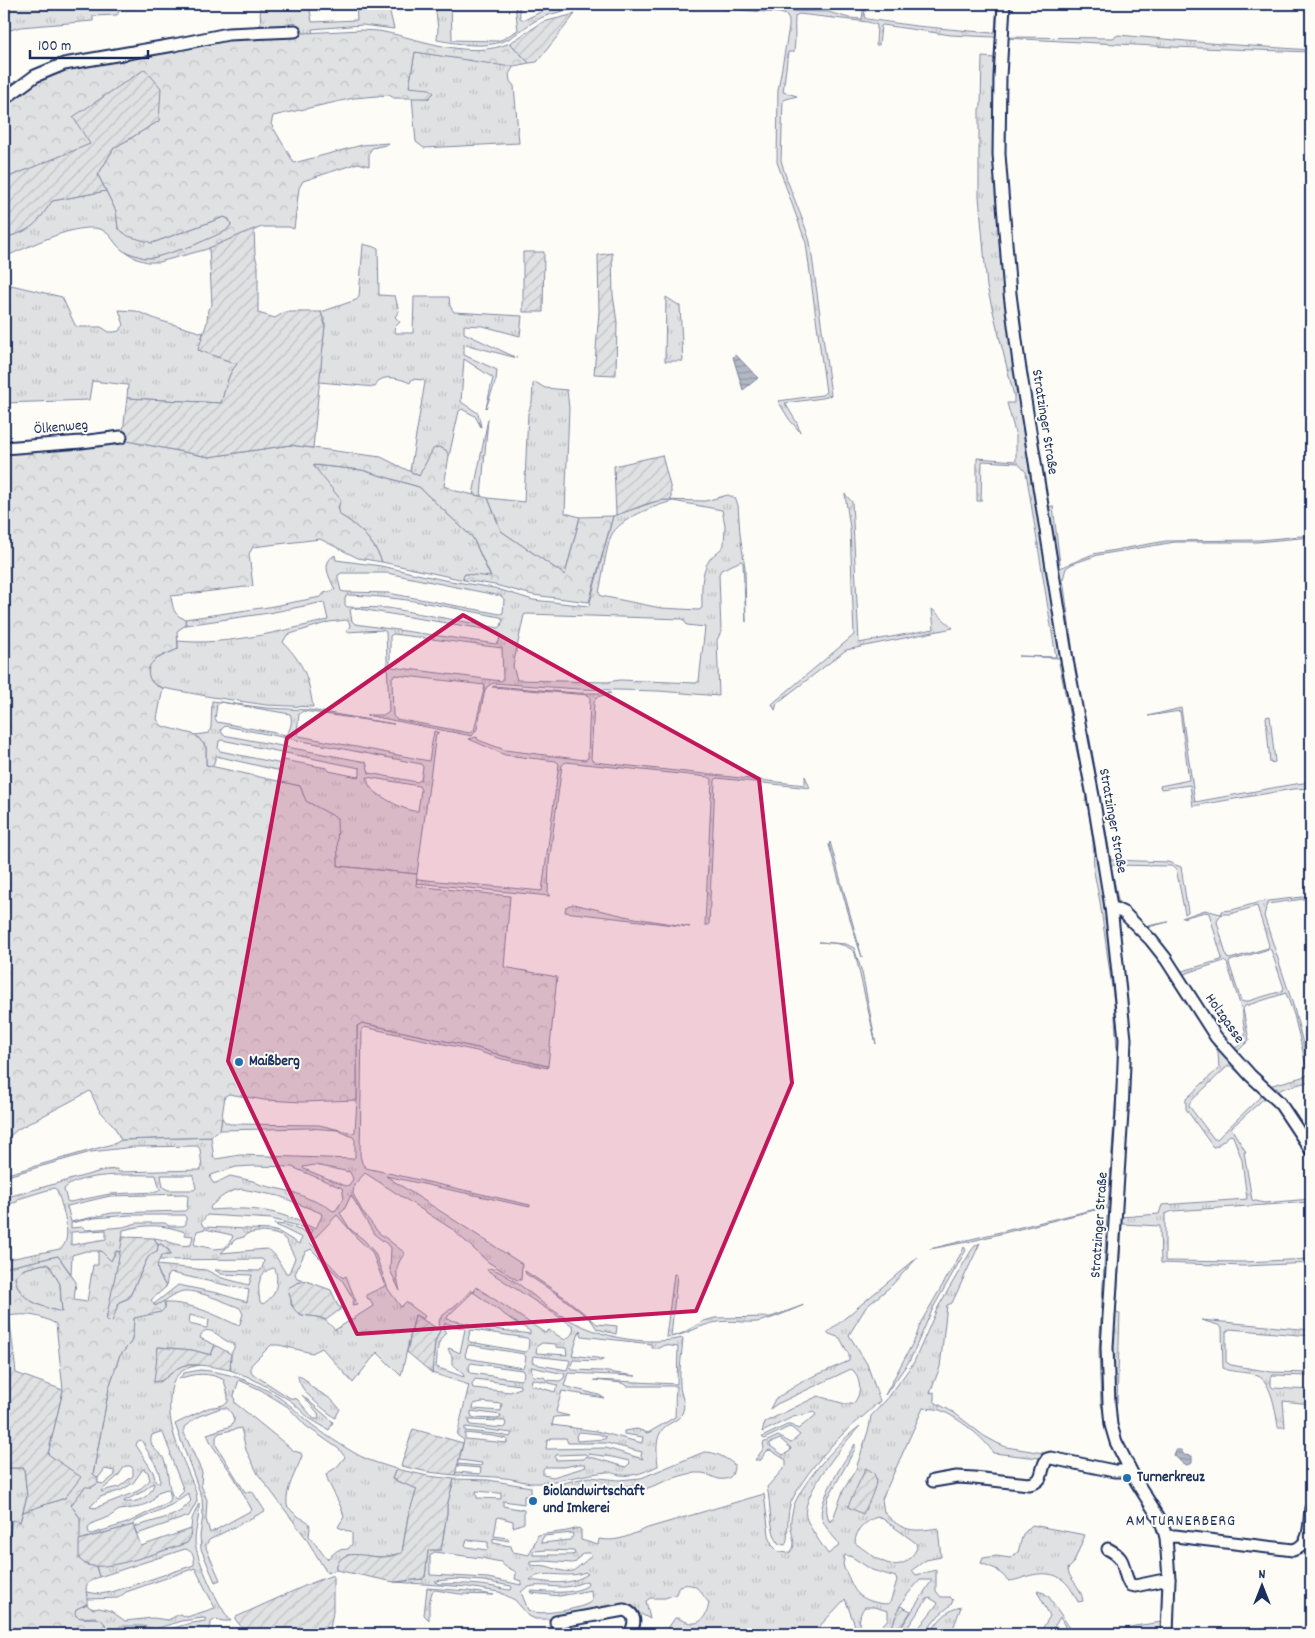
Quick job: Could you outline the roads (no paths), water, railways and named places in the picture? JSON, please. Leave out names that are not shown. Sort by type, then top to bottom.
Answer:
[{"type":"street","name":"Stratzinger Straße","points":[[1004,4],[1000,77],[999,154],[1010,294],[1019,363],[1067,660],[1093,796],[1111,907],[1125,1038],[1125,1067],[1107,1347],[1111,1425],[1116,1442],[1129,1470],[1161,1521],[1166,1537],[1169,1579],[1167,1634]]},
{"type":"street","points":[[4,100],[35,76],[64,64],[174,46],[228,34],[295,31]]},
{"type":"street","name":"Ölkenweg","points":[[4,448],[121,437]]},
{"type":"street","name":"Holzgasse","points":[[1111,907],[1124,913],[1151,940],[1166,959],[1216,1037],[1237,1062],[1279,1102],[1311,1150]]},
{"type":"street","points":[[933,1481],[958,1477],[1029,1484],[1036,1483],[1040,1478],[1045,1462],[1051,1458],[1114,1471],[1129,1470]]},
{"type":"street","points":[[1166,1537],[1175,1536],[1293,1550],[1299,1548],[1306,1541],[1311,1508]]},
{"type":"street","points":[[1108,1549],[1118,1554],[1125,1566],[1126,1577],[1130,1585],[1135,1586],[1169,1579]]},
{"type":"street","points":[[556,1622],[624,1610],[630,1612],[633,1617],[634,1622],[630,1634]]},
{"type":"place","name":"Maißberg","points":[[239,1062]]},
{"type":"place","name":"Turnerkreuz","points":[[1127,1478]]},
{"type":"place","name":"Biolandwirtschaft und Imkerei","points":[[533,1501]]},
{"type":"district","name":"AM TURNERBERG","points":[[1181,1521]]}]
